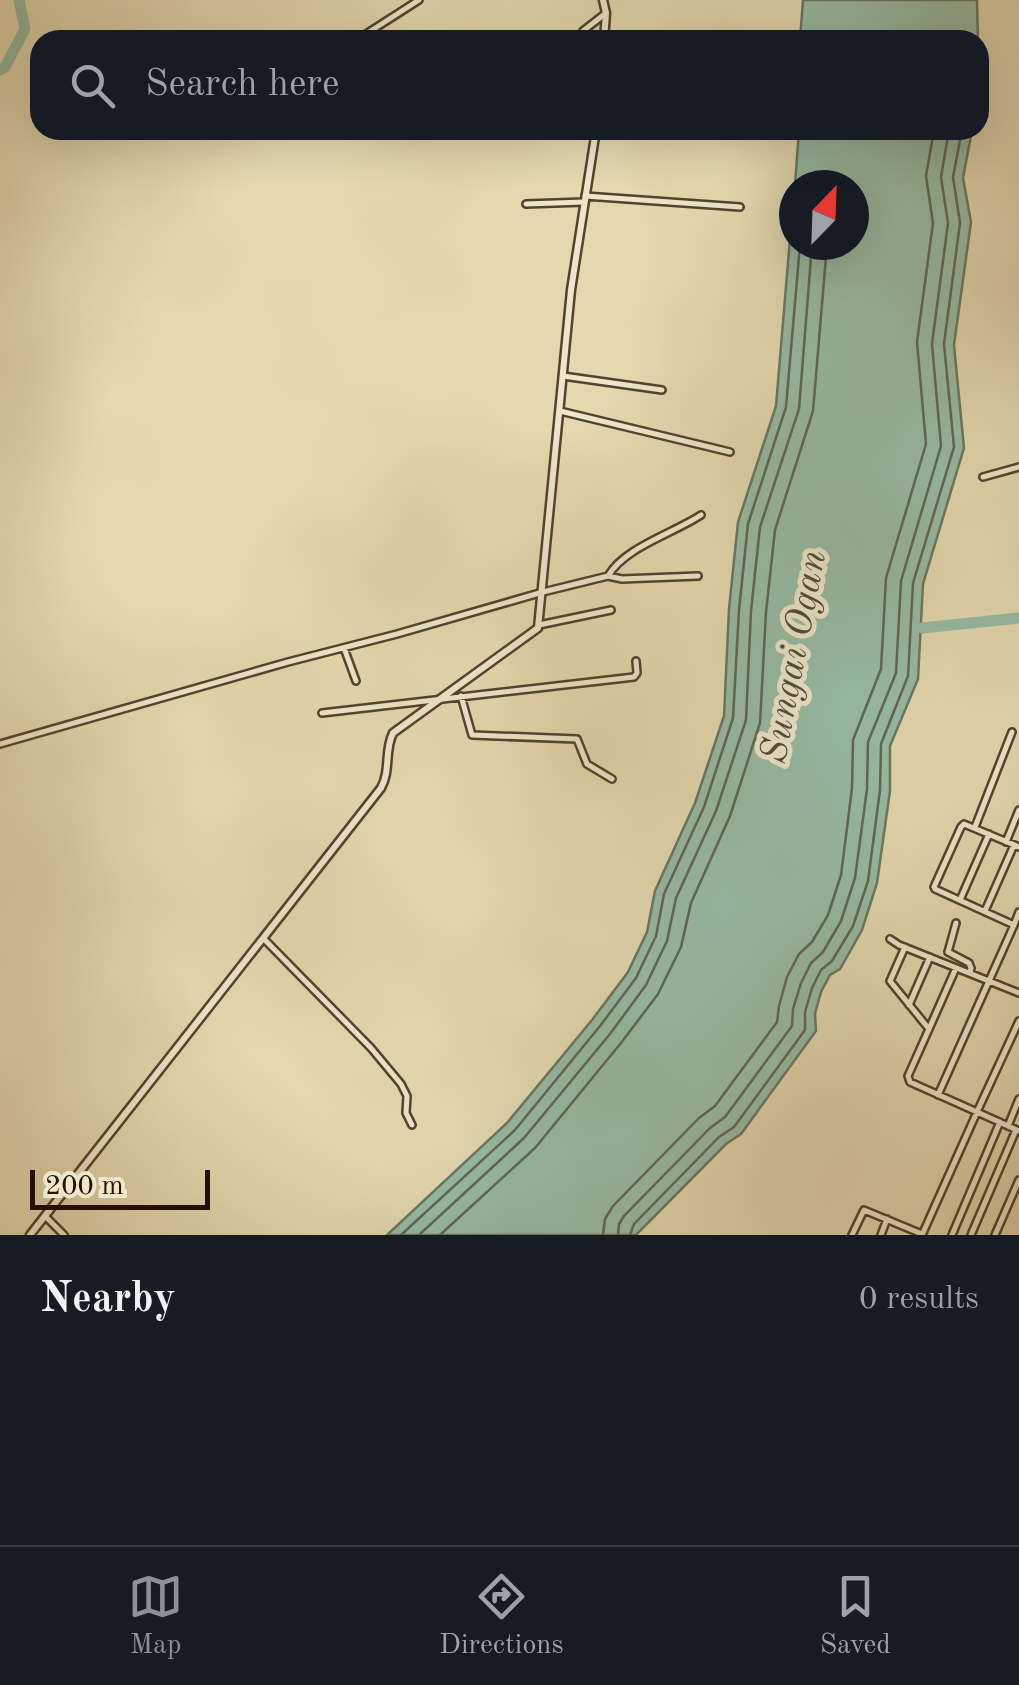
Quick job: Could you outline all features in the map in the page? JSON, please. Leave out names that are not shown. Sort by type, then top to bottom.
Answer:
[{"type":"street","points":[[372,30],[419,0]]},
{"type":"street","points":[[603,0],[605,30]]},
{"type":"street","points":[[584,30],[606,14]]},
{"type":"street","points":[[30,1235],[384,784],[393,733],[538,628],[571,290],[594,140]]},
{"type":"street","points":[[526,204],[584,199],[740,207]]},
{"type":"street","points":[[564,376],[662,390]]},
{"type":"street","points":[[560,410],[730,452]]},
{"type":"street","points":[[983,477],[1019,467]]},
{"type":"street","points":[[608,576],[615,565],[701,515]]},
{"type":"street","points":[[0,744],[608,576],[698,576]]},
{"type":"street","points":[[539,623],[611,610]]},
{"type":"street","points":[[345,650],[356,681]]},
{"type":"street","points":[[322,713],[634,677],[636,661]]},
{"type":"street","points":[[461,696],[470,734],[577,739],[586,760],[612,780]]},
{"type":"street","points":[[974,828],[1012,732]]},
{"type":"street","points":[[1006,842],[1019,810]]},
{"type":"street","points":[[984,912],[1016,846],[964,824],[935,889],[984,912],[1014,925]]},
{"type":"street","points":[[960,901],[989,834]]},
{"type":"street","points":[[938,1095],[1019,912]]},
{"type":"street","points":[[956,924],[948,952],[971,965],[970,973]]},
{"type":"street","points":[[264,938],[401,1084],[406,1091],[406,1113],[412,1125]]},
{"type":"street","points":[[890,939],[1019,993]]},
{"type":"street","points":[[905,947],[890,982],[929,1028]]},
{"type":"street","points":[[909,1005],[930,957]]},
{"type":"street","points":[[956,968],[908,1080],[1018,1130],[971,1235]]},
{"type":"street","points":[[852,1235],[863,1210],[923,1235],[1019,1021]]},
{"type":"street","points":[[1008,1126],[1019,1099]]},
{"type":"street","points":[[952,1235],[1000,1122]]},
{"type":"street","points":[[995,1235],[1019,1180]]},
{"type":"street","points":[[46,1216],[64,1235]]},
{"type":"street","points":[[881,1235],[887,1219]]},
{"type":"water","points":[[803,0],[977,0],[978,30],[801,30]]},
{"type":"water","name":"Sungai Ogan","points":[[798,140],[970,140],[963,178],[971,222],[954,345],[964,448],[923,584],[918,679],[890,746],[890,791],[877,883],[862,930],[840,969],[830,975],[821,992],[815,1014],[816,1031],[741,1134],[726,1144],[636,1235],[387,1235],[507,1123],[628,972],[647,932],[655,891],[695,803],[724,716],[738,522],[776,406],[788,260],[869,260],[869,170],[796,170]]},
{"type":"waterway","points":[[0,70],[25,29],[19,0]]},
{"type":"waterway","points":[[922,628],[1019,618]]}]
